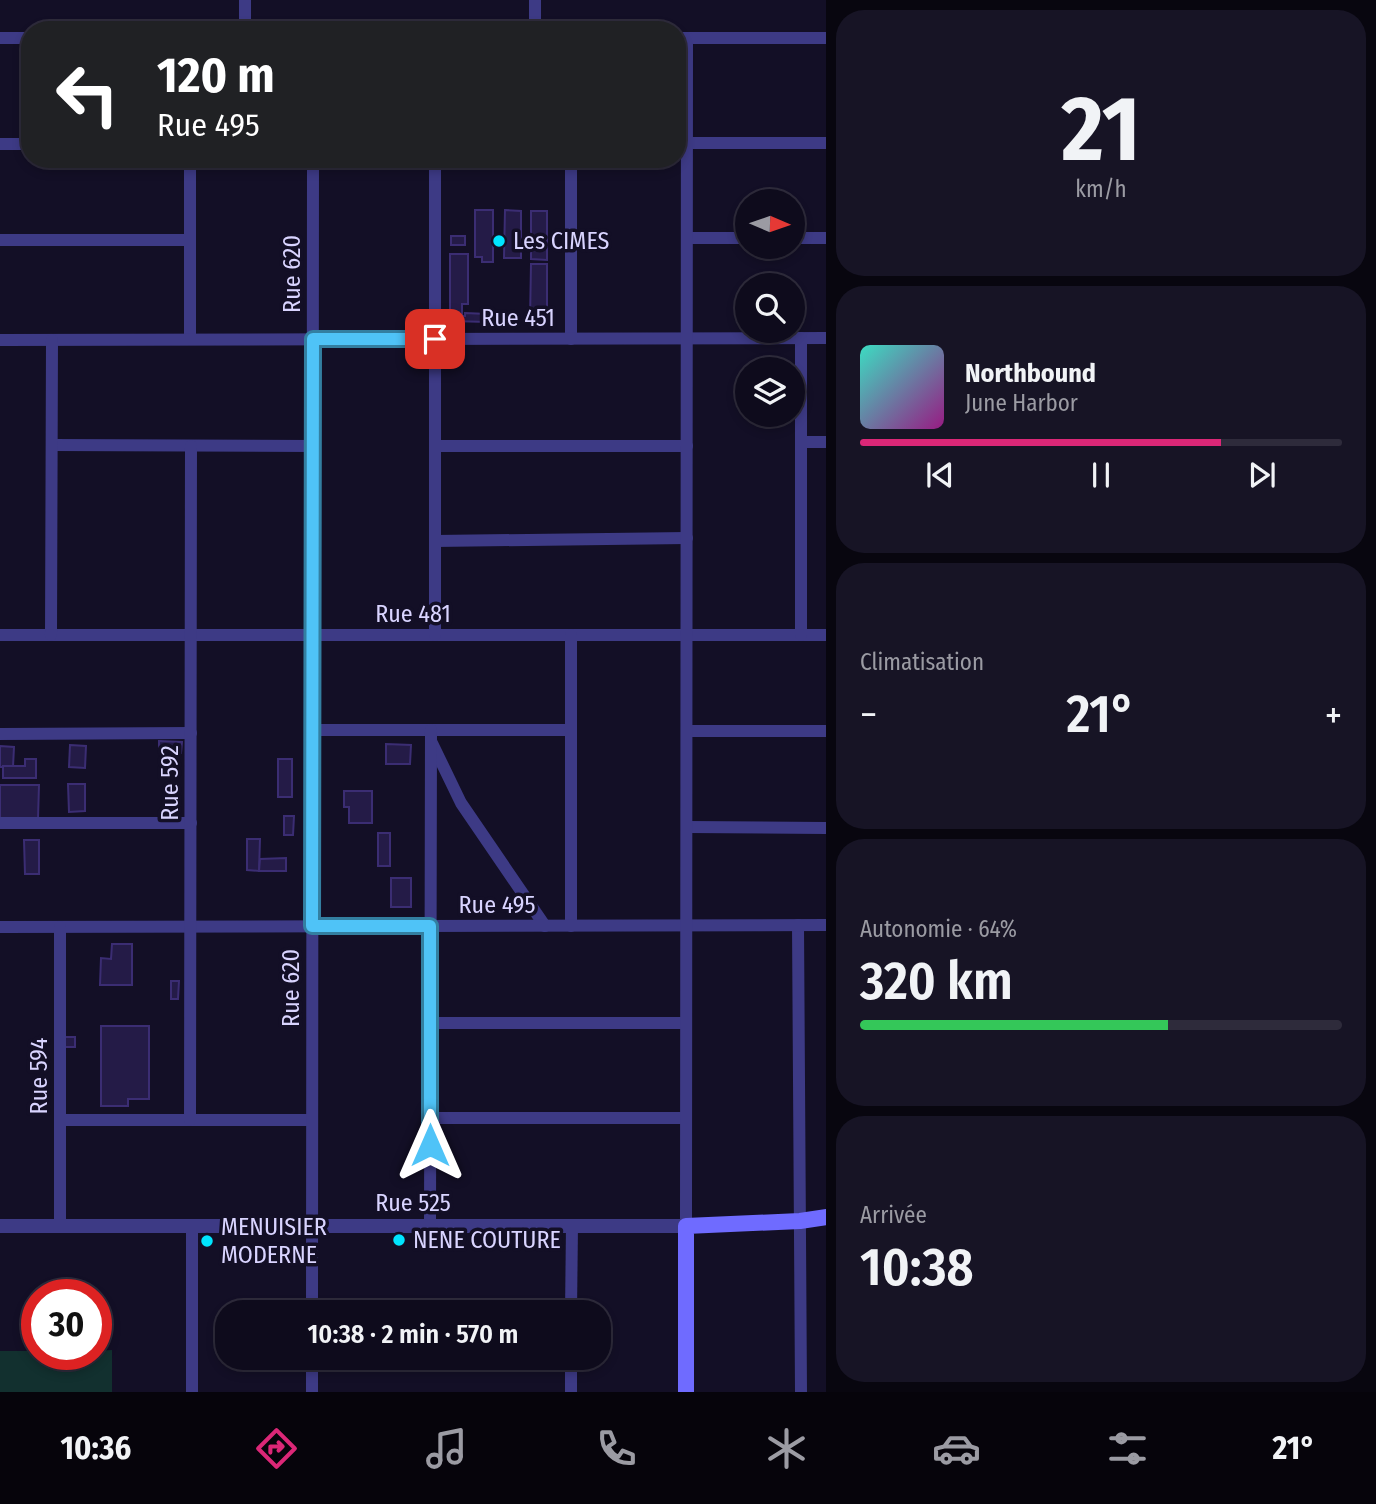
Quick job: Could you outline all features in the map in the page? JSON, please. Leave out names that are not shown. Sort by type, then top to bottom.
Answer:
[{"type":"main road","name":"Rue 525","points":[[686,1226],[800,1221],[826,1217]]},
{"type":"main road","points":[[686,1226],[686,1392]]},
{"type":"street","points":[[245,0],[245,21]]},
{"type":"street","points":[[535,0],[535,21]]},
{"type":"street","points":[[0,38],[21,38]]},
{"type":"street","points":[[686,38],[826,38]]},
{"type":"street","points":[[686,122],[686,1226]]},
{"type":"street","points":[[687,143],[826,143]]},
{"type":"street","points":[[0,144],[21,144]]},
{"type":"street","points":[[190,168],[190,339]]},
{"type":"street","name":"Rue 620","points":[[312,1300],[313,168]]},
{"type":"street","points":[[435,168],[435,635]]},
{"type":"street","points":[[571,168],[571,339]]},
{"type":"street","points":[[687,238],[735,238]]},
{"type":"street","points":[[805,238],[826,238]]},
{"type":"street","points":[[0,240],[190,240]]},
{"type":"street","name":"Rue 451","points":[[0,340],[735,338]]},
{"type":"street","name":"Rue 451","points":[[805,338],[826,338]]},
{"type":"street","points":[[51,635],[52,340]]},
{"type":"street","points":[[801,343],[801,635]]},
{"type":"street","points":[[801,442],[826,442]]},
{"type":"street","points":[[51,445],[313,446]]},
{"type":"street","name":"Rue 592","points":[[190,1120],[191,446]]},
{"type":"street","points":[[435,446],[687,446]]},
{"type":"street","points":[[435,541],[687,538]]},
{"type":"street","name":"Rue 481","points":[[0,635],[826,635]]},
{"type":"street","points":[[571,635],[571,926]]},
{"type":"street","points":[[313,730],[431,735],[571,730]]},
{"type":"street","points":[[687,731],[826,731]]},
{"type":"street","points":[[0,734],[191,733]]},
{"type":"street","points":[[431,735],[461,803],[545,926]]},
{"type":"street","points":[[430,1226],[431,735]]},
{"type":"street","points":[[0,823],[191,823]]},
{"type":"street","points":[[687,827],[826,828]]},
{"type":"street","points":[[799,925],[801,1392]]},
{"type":"street","name":"Rue 495","points":[[0,927],[826,925]]},
{"type":"street","name":"Rue 594","points":[[60,927],[60,1226]]},
{"type":"street","points":[[430,1023],[686,1023]]},
{"type":"street","points":[[430,1118],[686,1118]]},
{"type":"street","points":[[60,1120],[312,1120]]},
{"type":"street","name":"Rue 525","points":[[0,1226],[686,1226]]},
{"type":"street","points":[[192,1226],[192,1392]]},
{"type":"street","points":[[571,1300],[572,1226]]},
{"type":"street","points":[[312,1370],[312,1392]]},
{"type":"street","points":[[571,1370],[571,1392]]},
{"type":"green space","points":[[0,1351],[21,1351],[21,1370],[112,1370],[112,1392],[0,1392]]},
{"type":"building","points":[[475,210],[493,210],[493,262],[482,262],[482,257],[475,257]]},
{"type":"building","points":[[505,210],[521,211],[521,258],[504,258]]},
{"type":"building","points":[[531,211],[547,211],[547,260],[531,259]]},
{"type":"building","points":[[451,236],[465,236],[465,245],[451,245]]},
{"type":"building","points":[[450,254],[468,254],[468,304],[462,304],[462,314],[450,314]]},
{"type":"building","points":[[531,264],[547,264],[547,320],[530,320]]},
{"type":"building","points":[[465,313],[487,314],[487,322],[451,321],[451,316],[465,316]]},
{"type":"building","points":[[159,741],[182,742],[181,753],[159,752]]},
{"type":"building","points":[[386,744],[411,745],[410,764],[386,764]]},
{"type":"building","points":[[70,745],[86,746],[85,768],[69,767]]},
{"type":"building","points":[[0,746],[14,747],[13,767],[0,767]]},
{"type":"building","points":[[25,759],[36,759],[36,778],[3,778],[3,766],[25,766]]},
{"type":"building","points":[[278,759],[292,759],[292,797],[278,797]]},
{"type":"building","points":[[68,784],[85,784],[85,811],[69,812]]},
{"type":"building","points":[[0,785],[39,785],[38,819],[0,819]]},
{"type":"building","points":[[344,791],[372,791],[372,823],[349,823],[349,807],[344,807]]},
{"type":"building","points":[[284,816],[294,816],[293,835],[284,835]]},
{"type":"building","points":[[378,833],[390,833],[390,866],[378,866]]},
{"type":"building","points":[[247,839],[260,839],[259,871],[247,870]]},
{"type":"building","points":[[24,840],[39,840],[39,874],[25,874]]},
{"type":"building","points":[[286,858],[286,871],[259,871],[260,859]]},
{"type":"building","points":[[391,878],[411,878],[411,907],[391,907]]},
{"type":"building","points":[[112,944],[132,944],[132,985],[100,985],[101,958],[111,959]]},
{"type":"building","points":[[171,981],[179,981],[178,999],[171,999]]},
{"type":"building","points":[[101,1026],[149,1026],[149,1099],[128,1099],[128,1106],[101,1106]]},
{"type":"building","points":[[65,1037],[75,1037],[75,1047],[65,1047]]},
{"type":"place","name":"Les CIMES","points":[[499,241]]},
{"type":"place","name":"NENE COUTURE","points":[[399,1240]]},
{"type":"place","name":"MENUISIER MODERNE","points":[[207,1241]]},
{"type":"route","points":[[430,1145],[430,926],[312,926],[313,339],[435,339]]}]
